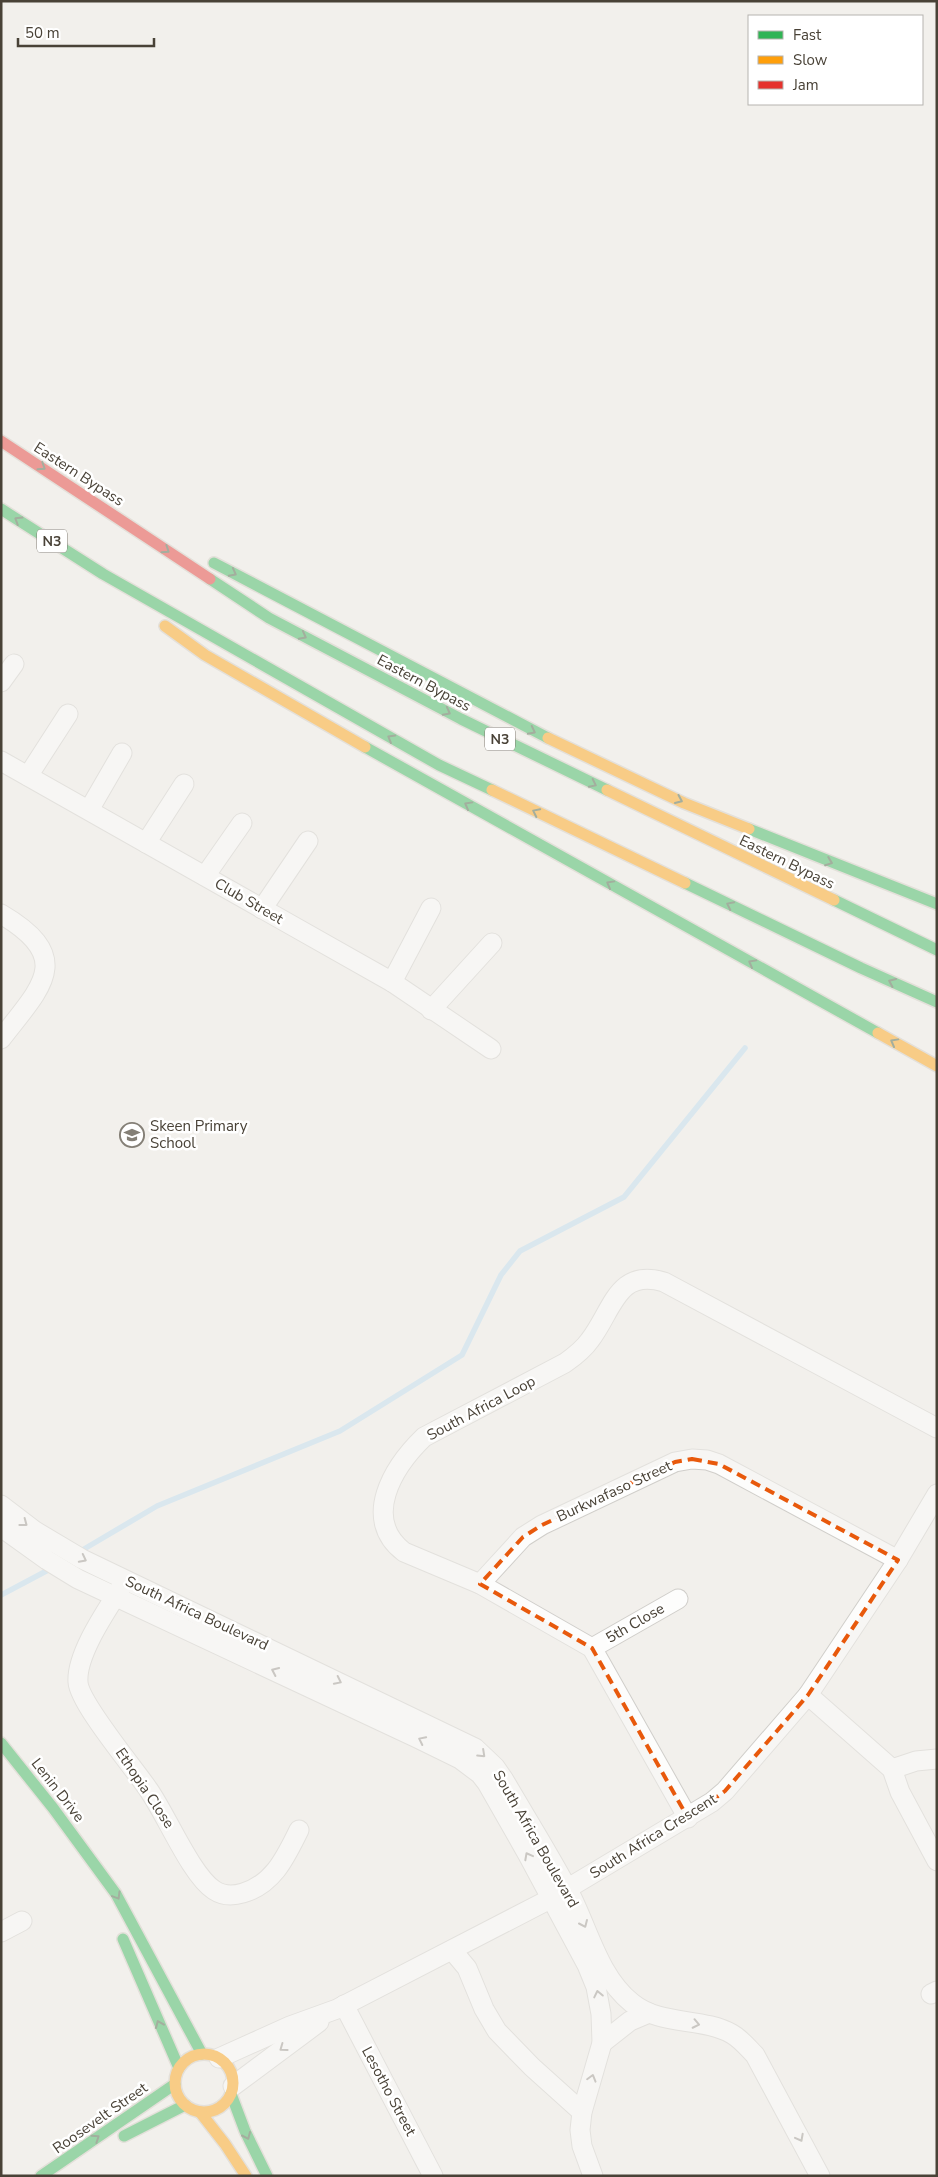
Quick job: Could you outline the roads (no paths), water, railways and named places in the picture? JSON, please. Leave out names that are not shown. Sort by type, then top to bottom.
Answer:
[{"type":"main road","name":"Eastern Bypass","points":[[1,441],[269,618],[461,719],[862,916],[937,950]]},
{"type":"main road","points":[[82,493],[179,544]]},
{"type":"main road","name":"N3","points":[[1,509],[103,574],[439,765],[860,968],[937,1002]]},
{"type":"main road","points":[[206,558],[562,746],[693,807],[937,904]]},
{"type":"main road","points":[[103,574],[181,638],[294,708],[937,1066]]},
{"type":"main road","name":"Lenin Drive","points":[[1,1742],[90,1856]]},
{"type":"main road","points":[[90,1856],[111,1910]]},
{"type":"main road","points":[[90,1856],[116,1894],[211,2056],[230,2070],[232,2090],[245,2131],[267,2176]]},
{"type":"main road","points":[[119,1928],[179,2068]]},
{"type":"main road","points":[[211,2056],[193,2056],[179,2068],[175,2084],[176,2092],[185,2105],[200,2112],[225,2144],[246,2176]]},
{"type":"main road","name":"Roosevelt Street","points":[[43,2176],[175,2084]]},
{"type":"main road","points":[[200,2112],[218,2108],[226,2102],[232,2090]]},
{"type":"main road","name":"Roosevelt Street","points":[[43,2176],[185,2105]]},
{"type":"street","points":[[1,682],[14,664]]},
{"type":"street","points":[[28,776],[68,714]]},
{"type":"street","points":[[89,810],[122,753]]},
{"type":"street","name":"Club Street","points":[[1,761],[392,982],[491,1049]]},
{"type":"street","points":[[146,843],[184,784]]},
{"type":"street","points":[[205,876],[242,823]]},
{"type":"street","points":[[262,909],[308,841]]},
{"type":"street","points":[[392,982],[431,908]]},
{"type":"street","points":[[1,914],[27,931],[40,946],[45,971],[39,990],[1,1039]]},
{"type":"street","points":[[431,1010],[492,943]]},
{"type":"street","name":"South Africa Loop","points":[[592,1648],[480,1584],[404,1552],[387,1535],[382,1519],[383,1502],[395,1474],[411,1450],[424,1437],[565,1363],[580,1353],[592,1338],[619,1293],[628,1284],[640,1279],[651,1278],[664,1282],[937,1428]]},
{"type":"street","name":"Burkwafaso Street","points":[[480,1584],[523,1537],[542,1524],[661,1468],[676,1462],[692,1459],[707,1460],[719,1464],[898,1560]]},
{"type":"street","name":"South Africa Crescent","points":[[211,2056],[340,2007],[452,1950],[568,1889],[688,1818],[724,1791],[808,1695],[898,1560],[937,1494]]},
{"type":"street","name":"South Africa Boulevard","points":[[1,1505],[47,1539],[123,1578],[475,1748],[495,1766],[504,1780],[568,1889],[609,1977],[620,1993],[649,2014],[712,2027],[732,2034],[743,2044],[755,2055],[820,2176]]},
{"type":"street","name":"South Africa Boulevard","points":[[1,1527],[22,1543],[90,1585],[417,1738],[470,1766],[480,1774],[493,1792],[587,1965],[596,1987],[602,2014],[602,2043],[582,2112],[580,2130],[582,2146],[593,2176]]},
{"type":"street","name":"Ethopia Close","points":[[123,1578],[82,1659],[78,1683],[82,1696],[92,1712],[149,1790],[199,1875],[215,1891],[226,1895],[238,1894],[254,1889],[278,1869],[299,1830]]},
{"type":"street","name":"5th Close","points":[[592,1648],[678,1599]]},
{"type":"street","points":[[592,1648],[688,1818]]},
{"type":"street","points":[[808,1695],[892,1769],[900,1792],[937,1861]]},
{"type":"street","points":[[892,1769],[916,1761],[937,1759]]},
{"type":"street","points":[[1,1932],[22,1921]]},
{"type":"street","points":[[452,1950],[467,1968],[484,2009],[497,2031],[532,2067],[582,2112]]},
{"type":"street","name":"South Africa Crescent","points":[[232,2090],[340,2007]]},
{"type":"street","name":"Lesotho Street","points":[[340,2007],[433,2176]]},
{"type":"street","points":[[602,2043],[630,2021],[649,2014]]},
{"type":"waterway","points":[[79,1552],[157,1506],[340,1431],[462,1355],[501,1275],[520,1251],[624,1197],[745,1048]]},
{"type":"waterway","points":[[1,1595],[52,1568]]},
{"type":"place","name":"Skeen Primary School","points":[[132,1135]]}]
